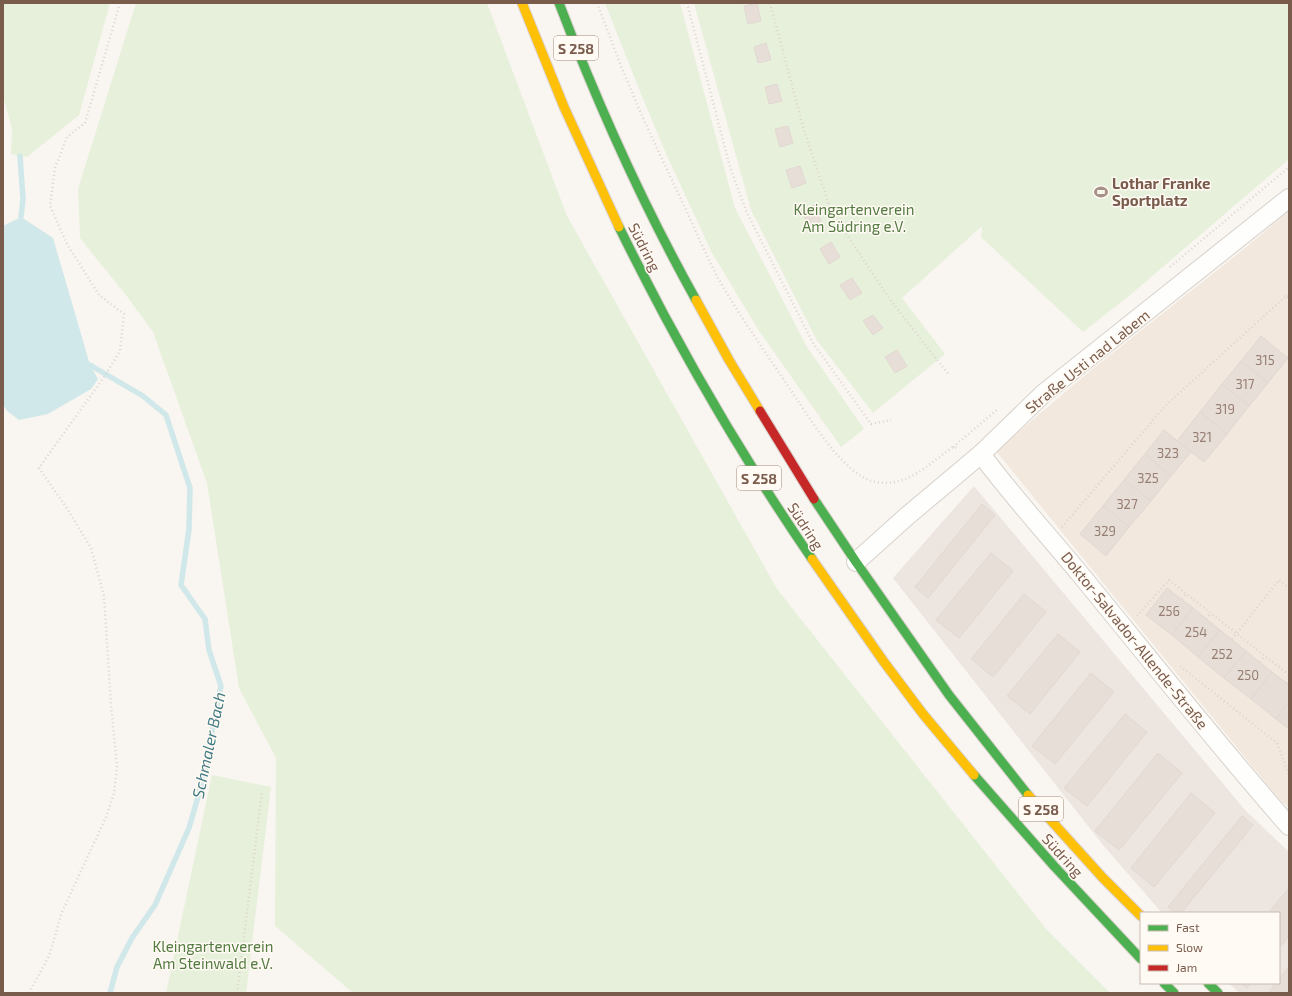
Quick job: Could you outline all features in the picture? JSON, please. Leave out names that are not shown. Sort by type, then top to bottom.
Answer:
[{"type":"main road","name":"Südring","points":[[522,3],[548,70],[600,187],[643,274],[697,374],[768,493],[832,590],[924,715],[1000,806],[1083,899],[1140,958]]},
{"type":"main road","name":"Südring","points":[[559,3],[580,58],[627,163],[674,261],[733,366],[799,475],[856,562],[949,695],[1017,782],[1103,878],[1140,915]]},
{"type":"main road","points":[[1165,984],[1174,993]]},
{"type":"main road","points":[[1209,984],[1218,993]]},
{"type":"street","name":"Straße Usti nad Labem","points":[[856,562],[906,517],[982,454],[1044,393],[1289,198]]},
{"type":"street","name":"Doktor-Salvador-Allende-Straße","points":[[982,454],[994,472],[1052,539],[1125,630],[1289,826]]},
{"type":"path","points":[[29,993],[49,956],[62,912],[107,815],[114,793],[117,766],[110,705],[104,596],[91,548],[68,510],[38,468],[104,377],[120,351],[124,314],[99,294],[67,244],[50,206],[55,168],[67,137],[85,123],[120,3]]},
{"type":"path","points":[[598,3],[628,85],[718,277],[757,340],[814,424],[835,452],[855,471],[868,479],[892,482],[913,477],[953,446],[982,454]]},
{"type":"path","points":[[687,3],[730,167],[747,213],[813,343],[871,424],[891,420]]},
{"type":"path","points":[[770,3],[804,130],[831,211],[891,301],[949,375]]},
{"type":"path","points":[[1052,539],[1165,406],[1288,297],[1289,293]]},
{"type":"path","points":[[1125,630],[1169,580],[1289,674]]},
{"type":"path","points":[[1232,640],[1279,580],[1289,588]]},
{"type":"path","points":[[1182,600],[1186,594]]},
{"type":"path","points":[[1206,619],[1211,613]]},
{"type":"path","points":[[1260,662],[1265,656]]},
{"type":"path","points":[[1178,664],[1276,743],[1289,775]]},
{"type":"path","points":[[1286,683],[1289,679]]},
{"type":"path","points":[[237,993],[262,791]]},
{"type":"shaded area","points":[[1289,211],[1289,808],[1278,798],[996,451],[1090,371],[1244,249]]},
{"type":"shaded area","points":[[974,486],[1245,810],[1289,852],[1289,993],[1239,993],[1230,984],[1280,984],[1280,912],[1161,912],[1103,845],[893,578]]},
{"type":"green space","points":[[3,3],[110,3],[79,115],[27,157],[11,154],[12,129],[3,95]]},
{"type":"green space","points":[[136,3],[487,3],[567,216],[777,589],[1046,929],[1110,993],[353,993],[275,926],[276,758],[239,688],[207,483],[153,332],[129,299],[80,238],[78,189]]},
{"type":"green space","points":[[605,3],[680,3],[735,208],[807,347],[864,429],[841,447],[759,331],[711,251],[667,156]]},
{"type":"green space","name":"Lothar Franke Sportplatz","points":[[694,3],[1289,3],[1289,159],[1130,295],[1083,332],[981,237],[982,226],[902,298],[945,354],[873,413],[816,339],[751,210]]},
{"type":"green space","name":"Kleingartenverein Am Steinwald e.V.","points":[[212,775],[271,787],[246,993],[166,993]]},
{"type":"water","points":[[21,217],[53,238],[90,365],[98,379],[91,389],[48,414],[19,420],[7,411],[3,404],[3,226]]},
{"type":"building","points":[[757,3],[761,21],[748,24],[744,6]]},
{"type":"building","points":[[766,43],[771,60],[758,63],[754,47]]},
{"type":"building","points":[[777,84],[782,101],[769,104],[765,87]]},
{"type":"building","points":[[788,126],[793,143],[780,147],[775,129]]},
{"type":"building","points":[[800,166],[806,183],[792,188],[786,170]]},
{"type":"building","points":[[814,205],[821,221],[809,226],[801,210]]},
{"type":"building","points":[[831,242],[840,257],[829,264],[820,249]]},
{"type":"building","points":[[852,278],[862,293],[850,300],[840,285]]},
{"type":"building","points":[[873,315],[883,328],[873,335],[863,321]]},
{"type":"building","points":[[1261,336],[1288,358],[1268,383],[1241,361]]},
{"type":"building","points":[[897,350],[907,366],[895,373],[885,357]]},
{"type":"building","points":[[1241,361],[1268,383],[1249,406],[1222,384]]},
{"type":"building","points":[[1222,384],[1249,406],[1227,434],[1200,412]]},
{"type":"building","points":[[1200,412],[1227,434],[1204,462],[1177,441]]},
{"type":"building","points":[[1164,430],[1191,452],[1171,476],[1145,454]]},
{"type":"building","points":[[1145,454],[1171,476],[1151,501],[1124,480]]},
{"type":"building","points":[[1124,480],[1151,501],[1129,527],[1103,506]]},
{"type":"building","points":[[982,504],[995,515],[928,598],[915,587]]},
{"type":"building","points":[[1103,506],[1129,527],[1106,556],[1080,534]]},
{"type":"building","points":[[991,553],[1013,571],[959,638],[936,620]]},
{"type":"building","points":[[1167,588],[1193,608],[1172,635],[1146,615]]},
{"type":"building","points":[[1024,594],[1046,612],[993,677],[971,659]]},
{"type":"building","points":[[1193,608],[1220,630],[1198,657],[1172,635]]},
{"type":"building","points":[[1220,630],[1246,651],[1224,678],[1198,657]]},
{"type":"building","points":[[1058,634],[1080,652],[1030,714],[1007,696]]},
{"type":"building","points":[[1246,651],[1272,672],[1251,699],[1224,678]]},
{"type":"building","points":[[1272,672],[1289,685],[1289,702],[1276,719],[1251,699]]},
{"type":"building","points":[[1091,673],[1114,692],[1055,764],[1032,746]]},
{"type":"building","points":[[1289,702],[1289,729],[1276,719]]},
{"type":"building","points":[[1125,714],[1147,732],[1087,806],[1064,788]]},
{"type":"building","points":[[1158,753],[1182,773],[1119,850],[1095,831]]},
{"type":"building","points":[[1191,793],[1215,813],[1154,887],[1131,868]]},
{"type":"building","points":[[1242,816],[1253,825],[1182,912],[1175,912],[1168,907]]},
{"type":"building","points":[[1289,888],[1289,936],[1280,948],[1280,912],[1269,912]]},
{"type":"building","points":[[1289,967],[1289,993],[1268,993],[1275,984],[1280,984],[1280,978]]},
{"type":"building","points":[[1241,984],[1250,984],[1247,988]]},
{"type":"waterway","points":[[20,156],[23,199],[21,217]]},
{"type":"waterway","name":"Schmaler Bach","points":[[90,365],[143,396],[166,415],[190,488],[189,529],[181,585],[205,619],[209,650],[221,686],[213,724],[207,765],[189,828],[155,905],[132,938],[117,967],[110,993]]},
{"type":"traffic: fast","points":[[559,3],[589,79],[622,154],[676,264],[696,300]]},
{"type":"traffic: fast","points":[[619,227],[640,270],[734,438],[759,479],[812,559]]},
{"type":"traffic: fast","points":[[814,499],[949,695],[1028,795]]},
{"type":"traffic: fast","points":[[974,775],[1054,866],[1140,958]]},
{"type":"traffic: fast","points":[[1165,984],[1174,993]]},
{"type":"traffic: fast","points":[[1209,984],[1218,993]]},
{"type":"traffic: slow","points":[[522,3],[564,107],[619,227]]},
{"type":"traffic: slow","points":[[696,300],[729,360],[760,411]]},
{"type":"traffic: slow","points":[[812,559],[884,662],[923,714],[974,775]]},
{"type":"traffic: slow","points":[[1028,795],[1103,878],[1140,915]]},
{"type":"traffic: jam","points":[[760,411],[814,499]]},
{"type":"place","name":"Lothar Franke Sportplatz","points":[[1101,192]]},
{"type":"park label","name":"Kleingartenverein Am Südring e.V.","points":[[854,218]]}]
